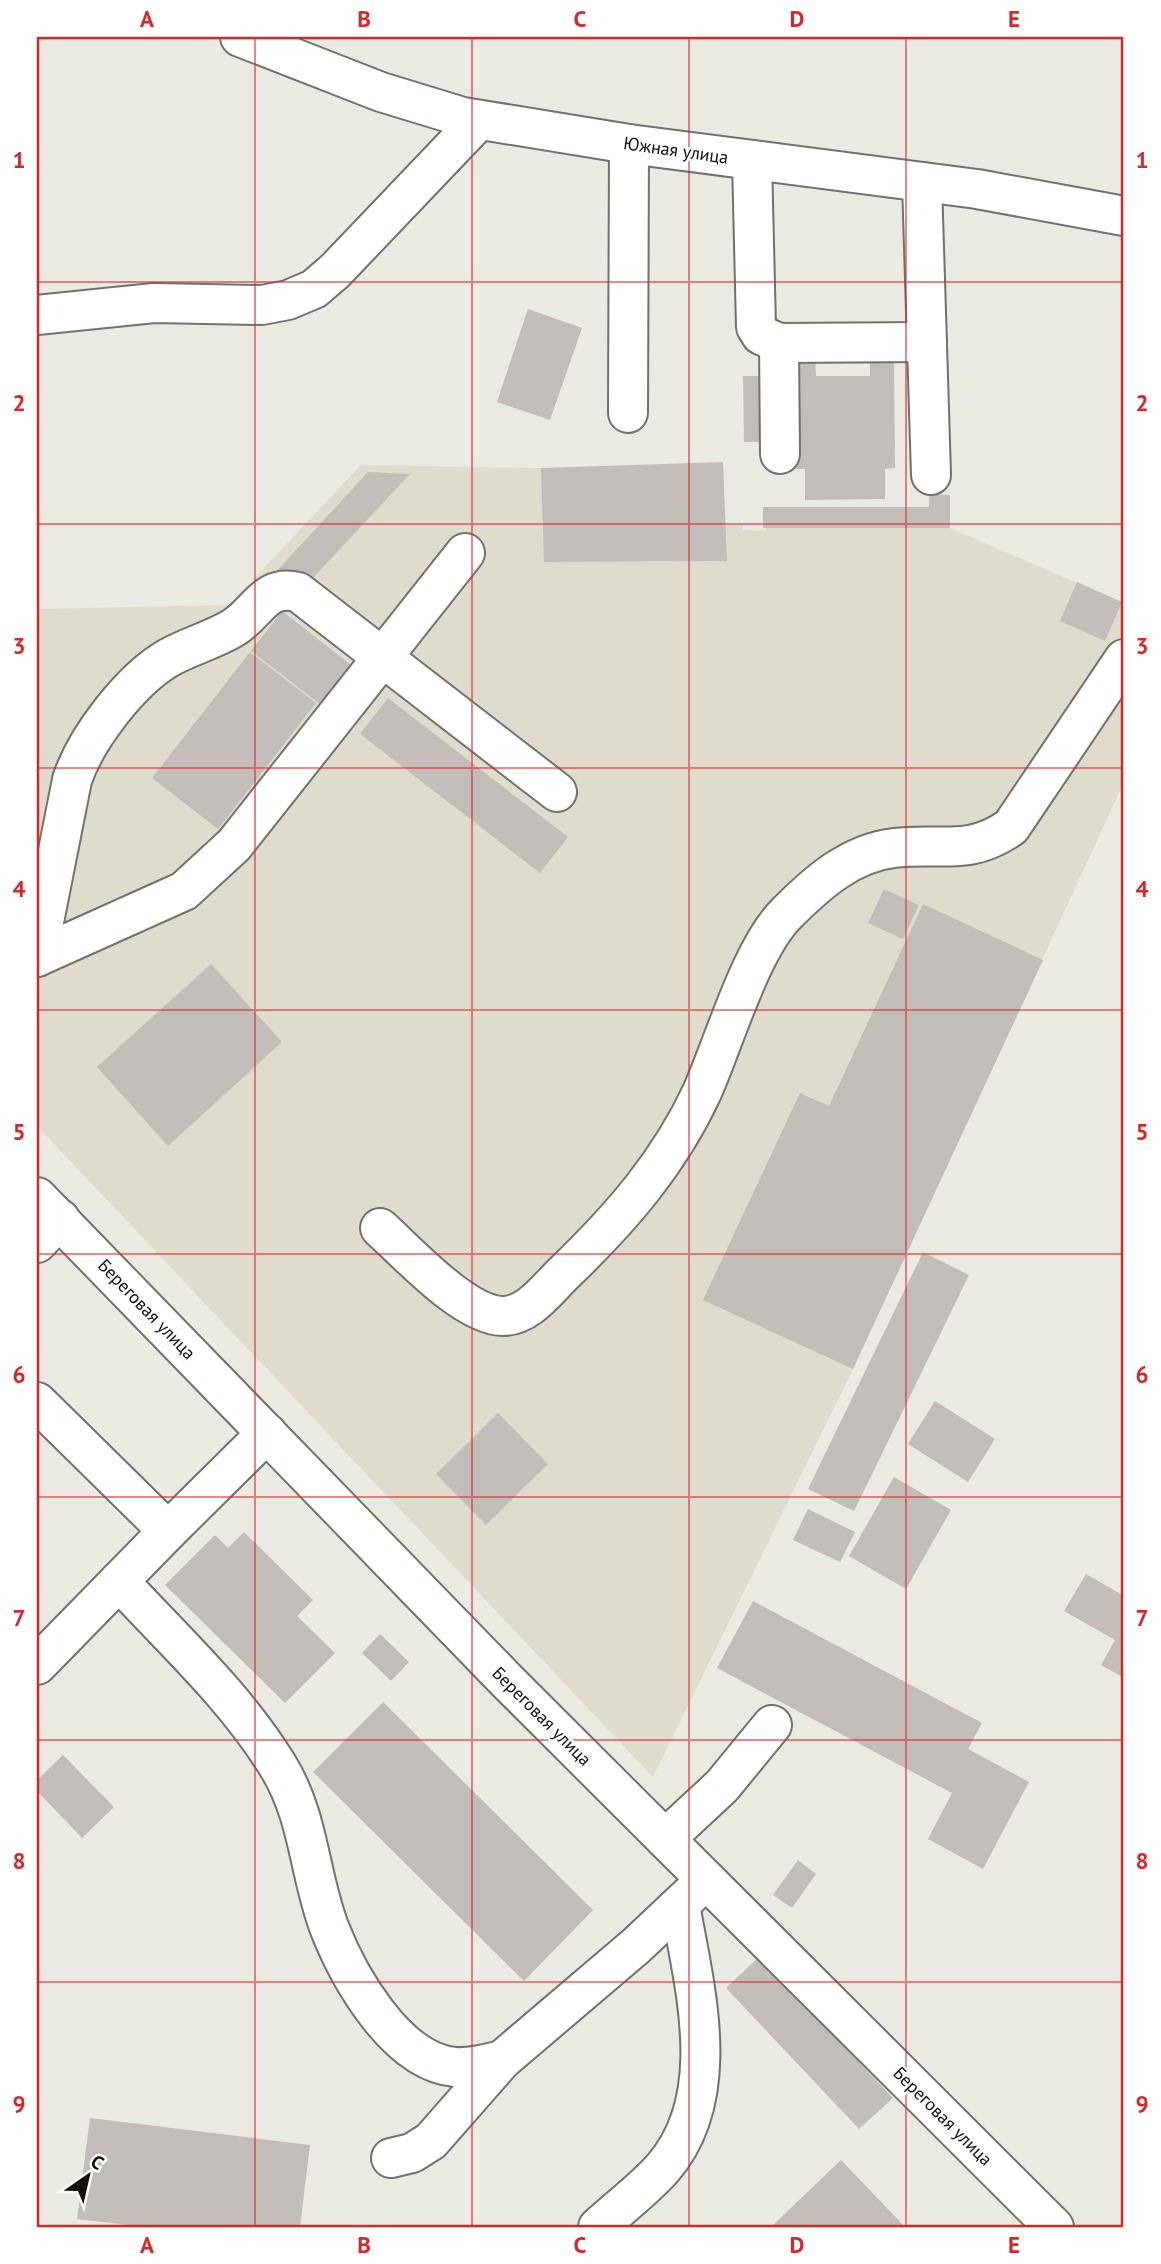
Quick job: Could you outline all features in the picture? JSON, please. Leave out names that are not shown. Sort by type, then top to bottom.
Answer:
[{"type":"street","name":"Южная улица","points":[[240,37],[381,92],[479,120],[629,144],[1003,193],[1124,216]]},
{"type":"street","points":[[37,315],[155,303],[262,305],[288,300],[314,289],[335,271],[479,120]]},
{"type":"street","points":[[628,413],[629,144]]},
{"type":"street","points":[[752,160],[756,327],[761,335],[779,343],[927,342]]},
{"type":"street","points":[[922,182],[931,475]]},
{"type":"street","points":[[779,343],[780,454]]},
{"type":"street","points":[[37,957],[184,891],[205,874],[234,845],[465,554]]},
{"type":"street","points":[[37,957],[72,780],[79,759],[144,675],[170,657],[232,628],[253,614],[271,593],[282,589],[298,592],[557,792]]},
{"type":"street","points":[[380,1228],[461,1299],[485,1313],[503,1316],[525,1310],[609,1229],[655,1176],[702,1092],[768,935],[786,913],[836,869],[866,853],[896,847],[966,848],[991,841],[1011,827],[1124,659]]},
{"type":"street","name":"Береговая улица","points":[[44,1220],[267,1433],[508,1682],[665,1839],[693,1893],[1042,2223]]},
{"type":"street","points":[[37,1402],[168,1531]]},
{"type":"street","points":[[37,1665],[267,1433]]},
{"type":"street","points":[[118,1581],[214,1681],[254,1730],[279,1768],[304,1823],[328,1925],[341,1954],[374,2009],[411,2048],[432,2061],[464,2067],[502,2060]]},
{"type":"street","points":[[665,1839],[722,1786],[772,1725]]},
{"type":"street","points":[[391,2158],[412,2153],[431,2141],[502,2060],[693,1893]]},
{"type":"street","points":[[598,2227],[663,2169],[678,2144],[698,2089],[702,2064],[693,1893]]},
{"type":"shaded area","points":[[361,465],[541,468],[545,562],[726,561],[725,526],[743,525],[743,530],[765,531],[767,528],[950,528],[1124,603],[1124,782],[853,1369],[653,1777],[37,1126],[37,609],[229,605]]},
{"type":"building","points":[[528,309],[582,328],[550,420],[497,402]]},
{"type":"building","points":[[894,352],[895,468],[885,469],[885,499],[805,500],[805,469],[794,469],[793,353],[815,353],[816,376],[870,376],[870,353]]},
{"type":"building","points":[[743,376],[772,376],[772,442],[744,442]]},
{"type":"building","points":[[723,462],[727,561],[544,562],[541,468]]},
{"type":"building","points":[[368,472],[410,474],[299,593],[276,572]]},
{"type":"building","points":[[929,494],[950,495],[950,528],[763,528],[763,507],[929,507]]},
{"type":"building","points":[[1077,582],[1122,602],[1105,641],[1060,621]]},
{"type":"building","points":[[282,611],[356,669],[325,708],[251,651]]},
{"type":"building","points":[[250,652],[316,703],[218,829],[152,778]]},
{"type":"building","points":[[388,698],[568,837],[540,873],[360,734]]},
{"type":"building","points":[[884,889],[919,905],[903,939],[868,923]]},
{"type":"building","points":[[923,904],[1043,960],[853,1369],[703,1300],[800,1093],[829,1106]]},
{"type":"building","points":[[211,964],[282,1042],[168,1146],[97,1067]]},
{"type":"building","points":[[923,1252],[969,1275],[854,1511],[808,1489]]},
{"type":"building","points":[[935,1401],[995,1439],[968,1482],[908,1444]]},
{"type":"building","points":[[498,1413],[548,1464],[486,1525],[436,1474]]},
{"type":"building","points":[[894,1477],[951,1510],[906,1589],[849,1556]]},
{"type":"building","points":[[808,1509],[855,1532],[840,1562],[793,1540]]},
{"type":"building","points":[[244,1532],[313,1600],[297,1616],[335,1653],[285,1703],[165,1585],[215,1535],[228,1548]]},
{"type":"building","points":[[1086,1574],[1124,1596],[1124,1678],[1101,1665],[1115,1640],[1064,1611]]},
{"type":"building","points":[[753,1601],[982,1723],[968,1749],[1029,1782],[983,1869],[928,1839],[952,1793],[717,1668]]},
{"type":"building","points":[[380,1634],[409,1662],[391,1681],[362,1653]]},
{"type":"building","points":[[383,1702],[593,1910],[524,1981],[313,1772]]},
{"type":"building","points":[[63,1755],[114,1807],[82,1838],[37,1791],[37,1780]]},
{"type":"building","points":[[798,1860],[816,1874],[792,1908],[773,1895]]},
{"type":"building","points":[[759,1957],[893,2098],[859,2129],[726,1988]]},
{"type":"building","points":[[90,2118],[310,2145],[300,2227],[146,2227],[77,2219]]},
{"type":"building","points":[[841,2160],[905,2227],[771,2227]]}]
